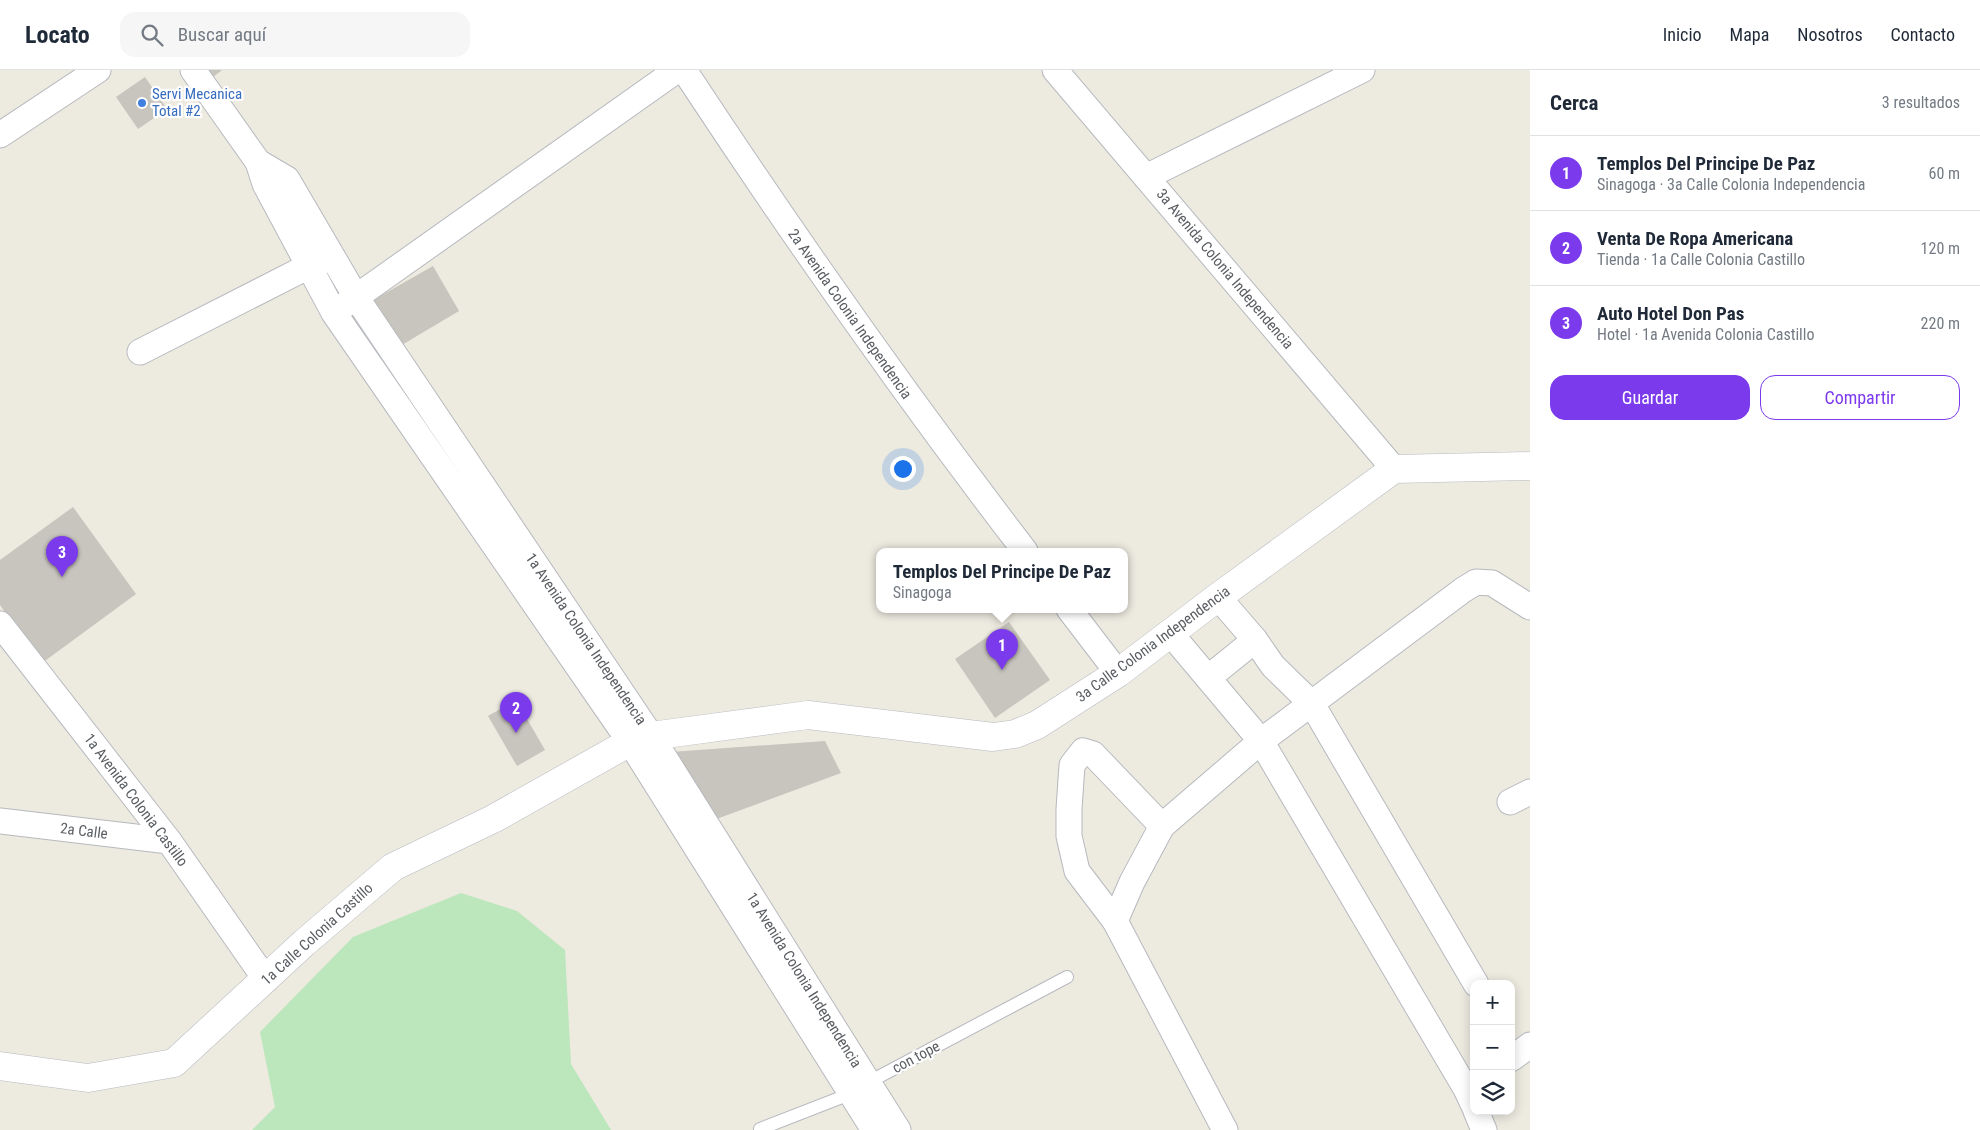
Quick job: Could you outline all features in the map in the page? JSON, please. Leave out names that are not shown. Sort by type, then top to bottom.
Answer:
[{"type":"street","points":[[0,135],[98,70]]},
{"type":"street","name":"1a Avenida Colonia Independencia","points":[[193,70],[258,162],[265,184],[334,313],[641,739]]},
{"type":"street","points":[[334,313],[677,70]]},
{"type":"street","name":"2a Avenida Colonia Independencia","points":[[684,70],[768,198],[951,455],[1023,548]]},
{"type":"street","name":"3a Avenida Colonia Independencia","points":[[1055,70],[1394,469]]},
{"type":"street","points":[[1146,176],[1362,70]]},
{"type":"street","name":"1a Avenida Colonia Independencia","points":[[258,162],[287,179],[356,297],[641,739],[859,1089],[898,1130]]},
{"type":"street","points":[[140,352],[309,266],[332,258]]},
{"type":"street","points":[[1394,469],[1530,466]]},
{"type":"street","name":"3a Calle Colonia Independencia","points":[[641,739],[808,715],[993,737],[1015,734],[1037,725],[1118,673],[1218,597],[1394,469]]},
{"type":"street","points":[[1115,921],[1132,882],[1162,826],[1261,741],[1476,582],[1492,583],[1530,607]]},
{"type":"street","points":[[1218,597],[1255,640],[1273,666],[1312,704],[1474,980]]},
{"type":"street","points":[[1072,613],[1118,673]]},
{"type":"street","name":"1a Avenida Colonia Castillo","points":[[0,624],[169,841],[266,980]]},
{"type":"street","points":[[1171,634],[1261,741],[1470,1091]]},
{"type":"street","points":[[1208,678],[1255,640]]},
{"type":"street","name":"1a Calle Colonia Castillo","points":[[0,1066],[88,1078],[174,1063],[304,943],[393,867],[493,819],[641,739]]},
{"type":"street","points":[[1162,826],[1093,754],[1082,751],[1072,765],[1069,809],[1069,836],[1077,871],[1115,921],[1225,1130]]},
{"type":"street","name":"2a Calle","points":[[0,821],[169,841]]},
{"type":"street","name":"1a Avenida Colonia Independencia","points":[[859,1089],[874,1130]]},
{"type":"street","points":[[1478,1115],[1484,1130]]},
{"type":"lane","name":"con tope","points":[[760,1129],[859,1089],[1067,977]]},
{"type":"green space","points":[[461,893],[517,911],[565,950],[571,1064],[611,1130],[252,1130],[275,1107],[260,1032],[353,937]]},
{"type":"building","points":[[207,70],[222,70],[212,78]]},
{"type":"building","name":"Servi Mecanica Total #2","points":[[145,77],[167,109],[138,129],[116,97]]},
{"type":"building","points":[[433,266],[459,311],[395,349],[368,303]]},
{"type":"building","points":[[73,507],[136,594],[42,663],[0,605],[0,560]]},
{"type":"building","points":[[1009,622],[1050,680],[995,718],[955,659]]},
{"type":"building","points":[[516,700],[545,750],[517,766],[488,716]]},
{"type":"building","points":[[825,741],[841,773],[711,821],[671,752]]},
{"type":"place","name":"Servi Mecanica Total #2","points":[[142,103]]},
{"type":"place","name":"Auto Hotel Don Pas","points":[[62,577]]},
{"type":"place","name":"Templos Del Principe De Paz","points":[[1002,670]]},
{"type":"place","name":"Venta De Ropa Americana","points":[[516,733]]}]
